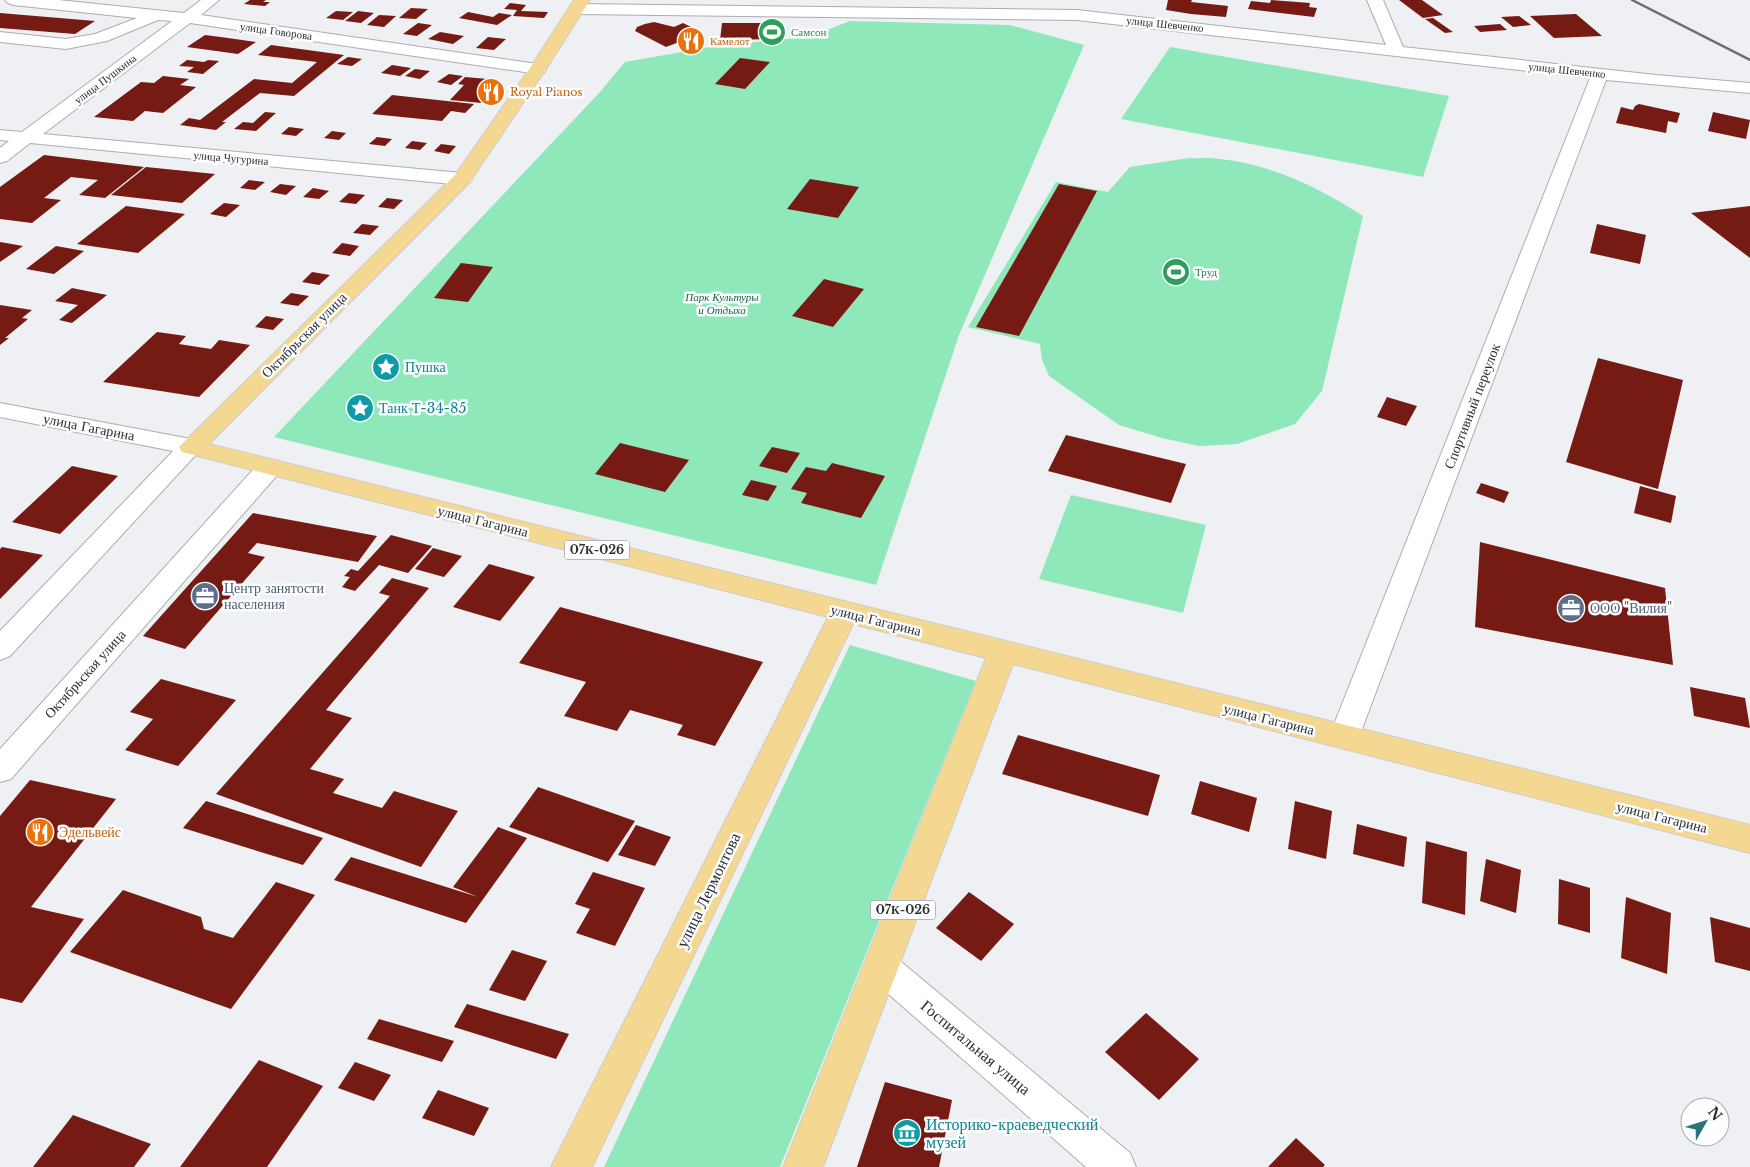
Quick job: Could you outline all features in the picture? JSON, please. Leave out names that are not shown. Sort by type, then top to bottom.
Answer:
[{"type":"main road","name":"Октябрьская улица","points":[[191,447],[462,179],[538,69],[579,4]]},
{"type":"main road","name":"улица Гагарина","points":[[191,447],[1750,839]]},
{"type":"main road","name":"улица Лермонтова","points":[[571,1167],[845,612]]},
{"type":"main road","name":"07К-026","points":[[802,1167],[1003,652]]},
{"type":"street","name":"улица Говорова","points":[[13,0],[187,18],[538,69]]},
{"type":"street","name":"улица Пушкина","points":[[0,158],[211,0]]},
{"type":"street","points":[[1376,0],[1397,51]]},
{"type":"street","name":"улица Шевченко","points":[[579,4],[1077,16],[1600,74],[1750,88]]},
{"type":"street","points":[[0,37],[65,44],[101,38],[156,15]]},
{"type":"street","name":"Спортивный переулок","points":[[1344,737],[1600,74]]},
{"type":"street","name":"улица Чугурина","points":[[0,136],[462,179]]},
{"type":"street","name":"улица Гагарина","points":[[0,410],[191,447]]},
{"type":"street","name":"Октябрьская улица","points":[[0,649],[191,447]]},
{"type":"street","name":"Октябрьская улица","points":[[0,770],[270,467]]},
{"type":"street","name":"Госпитальная улица","points":[[881,966],[1116,1167]]},
{"type":"green space","name":"Парк Культуры и Отдыха","points":[[850,21],[1010,25],[1084,45],[959,335],[876,585],[274,437],[600,92],[625,62],[722,45],[809,37]]},
{"type":"green space","points":[[1170,47],[1449,96],[1423,177],[1121,119]]},
{"type":"green space","name":"Труд","points":[[1189,158],[1216,158],[1258,166],[1277,172],[1313,187],[1363,216],[1322,391],[1295,424],[1237,444],[1199,446],[1162,438],[1119,425],[1049,376],[1042,360],[1040,344],[968,327],[1056,182],[1108,192],[1130,167]]},
{"type":"green space","points":[[1071,495],[1206,525],[1183,613],[1039,579]]},
{"type":"green space","points":[[850,645],[976,681],[780,1167],[604,1167]]},
{"type":"building","points":[[250,0],[266,0],[263,2],[270,2],[265,6],[244,4]]},
{"type":"building","points":[[1168,0],[1192,0],[1191,2],[1228,6],[1226,17],[1166,10]]},
{"type":"building","points":[[1271,0],[1310,3],[1309,7],[1317,8],[1314,17],[1248,9],[1251,1],[1270,3]]},
{"type":"building","points":[[1399,0],[1422,0],[1443,15],[1423,18]]},
{"type":"building","points":[[510,3],[526,5],[521,11],[548,12],[544,18],[513,16],[517,10],[504,9]]},
{"type":"building","points":[[411,8],[428,9],[416,19],[399,18]]},
{"type":"building","points":[[336,11],[353,12],[343,20],[326,18]]},
{"type":"building","points":[[358,11],[374,13],[361,23],[345,21]]},
{"type":"building","points":[[468,12],[493,17],[499,13],[512,15],[497,25],[459,18]]},
{"type":"building","points":[[0,13],[95,21],[75,34],[0,28]]},
{"type":"building","points":[[1576,14],[1602,36],[1554,38],[1530,16]]},
{"type":"building","points":[[379,15],[396,16],[384,27],[367,25]]},
{"type":"building","points":[[1519,16],[1531,25],[1513,27],[1501,17]]},
{"type":"building","points":[[1433,18],[1453,32],[1445,33],[1425,19]]},
{"type":"building","points":[[654,22],[674,27],[683,23],[703,33],[666,47],[635,31],[637,27]]},
{"type":"building","points":[[418,23],[432,25],[417,36],[403,34]]},
{"type":"building","points":[[722,23],[782,23],[781,39],[720,40]]},
{"type":"building","points":[[1500,24],[1507,30],[1480,32],[1474,26]]},
{"type":"building","points":[[440,32],[464,36],[453,44],[428,39]]},
{"type":"building","points":[[205,35],[256,42],[238,54],[187,47]]},
{"type":"building","points":[[488,37],[506,39],[494,50],[476,48]]},
{"type":"building","points":[[271,45],[344,55],[294,96],[260,93],[222,122],[226,122],[216,130],[180,125],[189,118],[200,120],[254,79],[292,83],[317,62],[258,55]]},
{"type":"building","points":[[348,57],[362,59],[352,66],[337,64]]},
{"type":"building","points":[[740,58],[770,62],[745,89],[715,84]]},
{"type":"building","points":[[187,60],[219,61],[203,74],[187,72],[194,67],[179,66]]},
{"type":"building","points":[[392,65],[411,68],[400,76],[381,73]]},
{"type":"building","points":[[415,69],[430,71],[420,79],[405,76]]},
{"type":"building","points":[[449,74],[463,76],[451,85],[437,82]]},
{"type":"building","points":[[163,76],[189,79],[180,85],[196,87],[163,113],[145,111],[133,121],[94,117],[141,82],[154,83]]},
{"type":"building","points":[[465,77],[500,82],[482,103],[450,100],[464,85],[458,84]]},
{"type":"building","points":[[392,95],[474,104],[465,113],[451,111],[442,121],[372,114]]},
{"type":"building","points":[[1639,104],[1680,113],[1677,123],[1668,121],[1666,133],[1616,123],[1621,107],[1633,110]]},
{"type":"building","points":[[265,112],[276,113],[256,131],[234,129],[243,122],[253,123]]},
{"type":"building","points":[[1713,112],[1750,120],[1746,139],[1708,131]]},
{"type":"building","points":[[289,127],[304,129],[296,136],[281,134]]},
{"type":"building","points":[[332,131],[346,133],[339,140],[324,138]]},
{"type":"building","points":[[377,137],[392,139],[385,146],[369,144]]},
{"type":"building","points":[[412,141],[427,143],[420,150],[405,148]]},
{"type":"building","points":[[441,144],[456,146],[449,154],[434,151]]},
{"type":"building","points":[[44,155],[144,167],[105,198],[79,195],[98,180],[71,177],[44,198],[61,200],[32,223],[0,219],[0,187]]},
{"type":"building","points":[[146,167],[215,174],[182,203],[111,195]]},
{"type":"building","points":[[810,179],[859,187],[838,218],[787,209]]},
{"type":"building","points":[[249,180],[265,182],[255,190],[240,188]]},
{"type":"building","points":[[280,184],[296,186],[286,195],[270,192]]},
{"type":"building","points":[[1059,184],[1097,191],[1019,336],[976,327]]},
{"type":"building","points":[[313,188],[329,191],[319,199],[303,197]]},
{"type":"building","points":[[349,193],[365,195],[356,204],[339,202]]},
{"type":"building","points":[[387,198],[403,200],[394,209],[378,207]]},
{"type":"building","points":[[224,203],[240,205],[226,217],[210,214]]},
{"type":"building","points":[[126,206],[185,214],[138,253],[77,244]]},
{"type":"building","points":[[1750,206],[1750,258],[1691,213]]},
{"type":"building","points":[[362,224],[379,226],[370,235],[353,233]]},
{"type":"building","points":[[1597,224],[1646,235],[1640,264],[1590,253]]},
{"type":"building","points":[[0,242],[23,246],[0,262]]},
{"type":"building","points":[[342,243],[359,246],[350,256],[332,253]]},
{"type":"building","points":[[56,246],[84,251],[54,274],[26,269]]},
{"type":"building","points":[[461,263],[493,267],[468,302],[434,298]]},
{"type":"building","points":[[312,272],[330,275],[319,285],[302,282]]},
{"type":"building","points":[[824,279],[864,289],[833,327],[792,316]]},
{"type":"building","points":[[72,288],[107,295],[72,323],[59,320],[78,305],[55,301]]},
{"type":"building","points":[[291,293],[309,296],[298,306],[280,303]]},
{"type":"building","points":[[0,305],[32,310],[22,318],[28,319],[5,338],[9,338],[0,345]]},
{"type":"building","points":[[266,316],[284,319],[273,330],[255,327]]},
{"type":"building","points":[[157,332],[186,336],[179,344],[211,349],[219,340],[250,345],[199,397],[103,382]]},
{"type":"building","points":[[1598,358],[1683,380],[1658,489],[1566,462]]},
{"type":"building","points":[[1387,397],[1417,406],[1406,426],[1377,417]]},
{"type":"building","points":[[1066,435],[1186,464],[1171,503],[1048,471]]},
{"type":"building","points":[[620,443],[689,460],[665,492],[595,474]]},
{"type":"building","points":[[772,447],[800,453],[787,473],[759,466]]},
{"type":"building","points":[[832,463],[885,476],[861,518],[801,503],[807,493],[791,489],[806,467],[826,471]]},
{"type":"building","points":[[72,466],[118,476],[60,534],[12,522]]},
{"type":"building","points":[[751,480],[777,486],[768,501],[742,495]]},
{"type":"building","points":[[1481,483],[1509,492],[1504,503],[1476,493]]},
{"type":"building","points":[[1640,486],[1676,496],[1671,523],[1634,513]]},
{"type":"building","points":[[253,513],[377,536],[358,562],[257,543],[248,553],[265,557],[185,649],[143,636]]},
{"type":"building","points":[[391,535],[432,546],[408,573],[379,565],[355,591],[342,587],[350,577],[344,576],[351,569],[358,571]]},
{"type":"building","name":"ООО \"Вилия\"","points":[[1480,542],[1665,588],[1673,665],[1475,627]]},
{"type":"building","points":[[2,547],[43,555],[0,599],[0,549]]},
{"type":"building","points":[[433,548],[462,556],[444,577],[415,569]]},
{"type":"building","points":[[489,564],[535,577],[500,621],[453,607]]},
{"type":"building","points":[[392,578],[429,588],[326,710],[352,718],[310,769],[344,779],[333,793],[382,808],[394,791],[458,811],[421,867],[216,794],[390,596],[379,593]]},
{"type":"building","points":[[560,607],[763,662],[715,746],[677,735],[683,725],[630,710],[617,731],[564,716],[586,682],[519,663]]},
{"type":"building","points":[[161,679],[236,700],[178,766],[125,750],[153,719],[130,712]]},
{"type":"building","points":[[1690,687],[1745,698],[1750,728],[1694,716]]},
{"type":"building","points":[[1018,735],[1160,775],[1148,816],[1002,774]]},
{"type":"building","points":[[30,780],[116,799],[31,907],[84,919],[22,1003],[0,998],[0,816]]},
{"type":"building","points":[[1200,781],[1257,798],[1249,832],[1191,814]]},
{"type":"building","points":[[538,787],[635,821],[608,862],[509,827]]},
{"type":"building","points":[[206,801],[323,838],[303,865],[183,828]]},
{"type":"building","points":[[1295,801],[1332,811],[1326,859],[1288,849]]},
{"type":"building","points":[[1357,824],[1407,837],[1404,867],[1353,854]]},
{"type":"building","points":[[636,825],[671,837],[655,866],[618,855]]},
{"type":"building","points":[[498,827],[527,838],[466,923],[334,880],[351,857],[478,897],[453,887]]},
{"type":"building","points":[[1426,841],[1467,852],[1465,915],[1422,903]]},
{"type":"building","points":[[1486,859],[1521,870],[1516,913],[1480,901]]},
{"type":"building","points":[[593,872],[645,888],[615,946],[576,933],[590,909],[575,904]]},
{"type":"building","points":[[1559,879],[1590,888],[1590,933],[1558,924]]},
{"type":"building","points":[[276,882],[315,895],[231,1009],[70,952],[123,890],[201,917],[204,929],[233,938]]},
{"type":"building","points":[[969,892],[1014,924],[981,961],[936,928]]},
{"type":"building","points":[[1626,897],[1671,913],[1667,974],[1621,958]]},
{"type":"building","points":[[1710,917],[1750,928],[1750,971],[1715,962]]},
{"type":"building","points":[[512,950],[547,961],[525,1001],[489,990]]},
{"type":"building","points":[[467,1004],[569,1034],[556,1059],[454,1027]]},
{"type":"building","points":[[1146,1013],[1199,1059],[1159,1100],[1105,1052]]},
{"type":"building","points":[[379,1019],[454,1041],[442,1062],[367,1039]]},
{"type":"building","points":[[259,1060],[323,1086],[267,1167],[180,1167]]},
{"type":"building","points":[[355,1062],[391,1075],[374,1101],[338,1088]]},
{"type":"building","name":"Историко-краеведческий музей","points":[[885,1082],[952,1100],[939,1167],[857,1167]]},
{"type":"building","points":[[438,1090],[489,1108],[474,1136],[422,1118]]},
{"type":"building","points":[[73,1115],[151,1144],[134,1167],[33,1167]]},
{"type":"building","points":[[1296,1138],[1325,1165],[1323,1167],[1268,1167]]},
{"type":"railway","points":[[1632,0],[1750,60]]},
{"type":"place","name":"Самсон","points":[[772,32]]},
{"type":"place","name":"Камелот","points":[[691,41]]},
{"type":"place","name":"Royal Pianos","points":[[491,92]]},
{"type":"place","name":"Труд","points":[[1176,272]]},
{"type":"place","name":"Пушка","points":[[386,367]]},
{"type":"place","name":"Танк Т-34-85","points":[[360,408]]},
{"type":"place","name":"Центр занятости населения","points":[[205,596]]},
{"type":"place","name":"ООО \"Вилия\"","points":[[1571,608]]},
{"type":"place","name":"Эдельвейс","points":[[40,832]]},
{"type":"place","name":"Историко-краеведческий музей","points":[[907,1133]]}]
